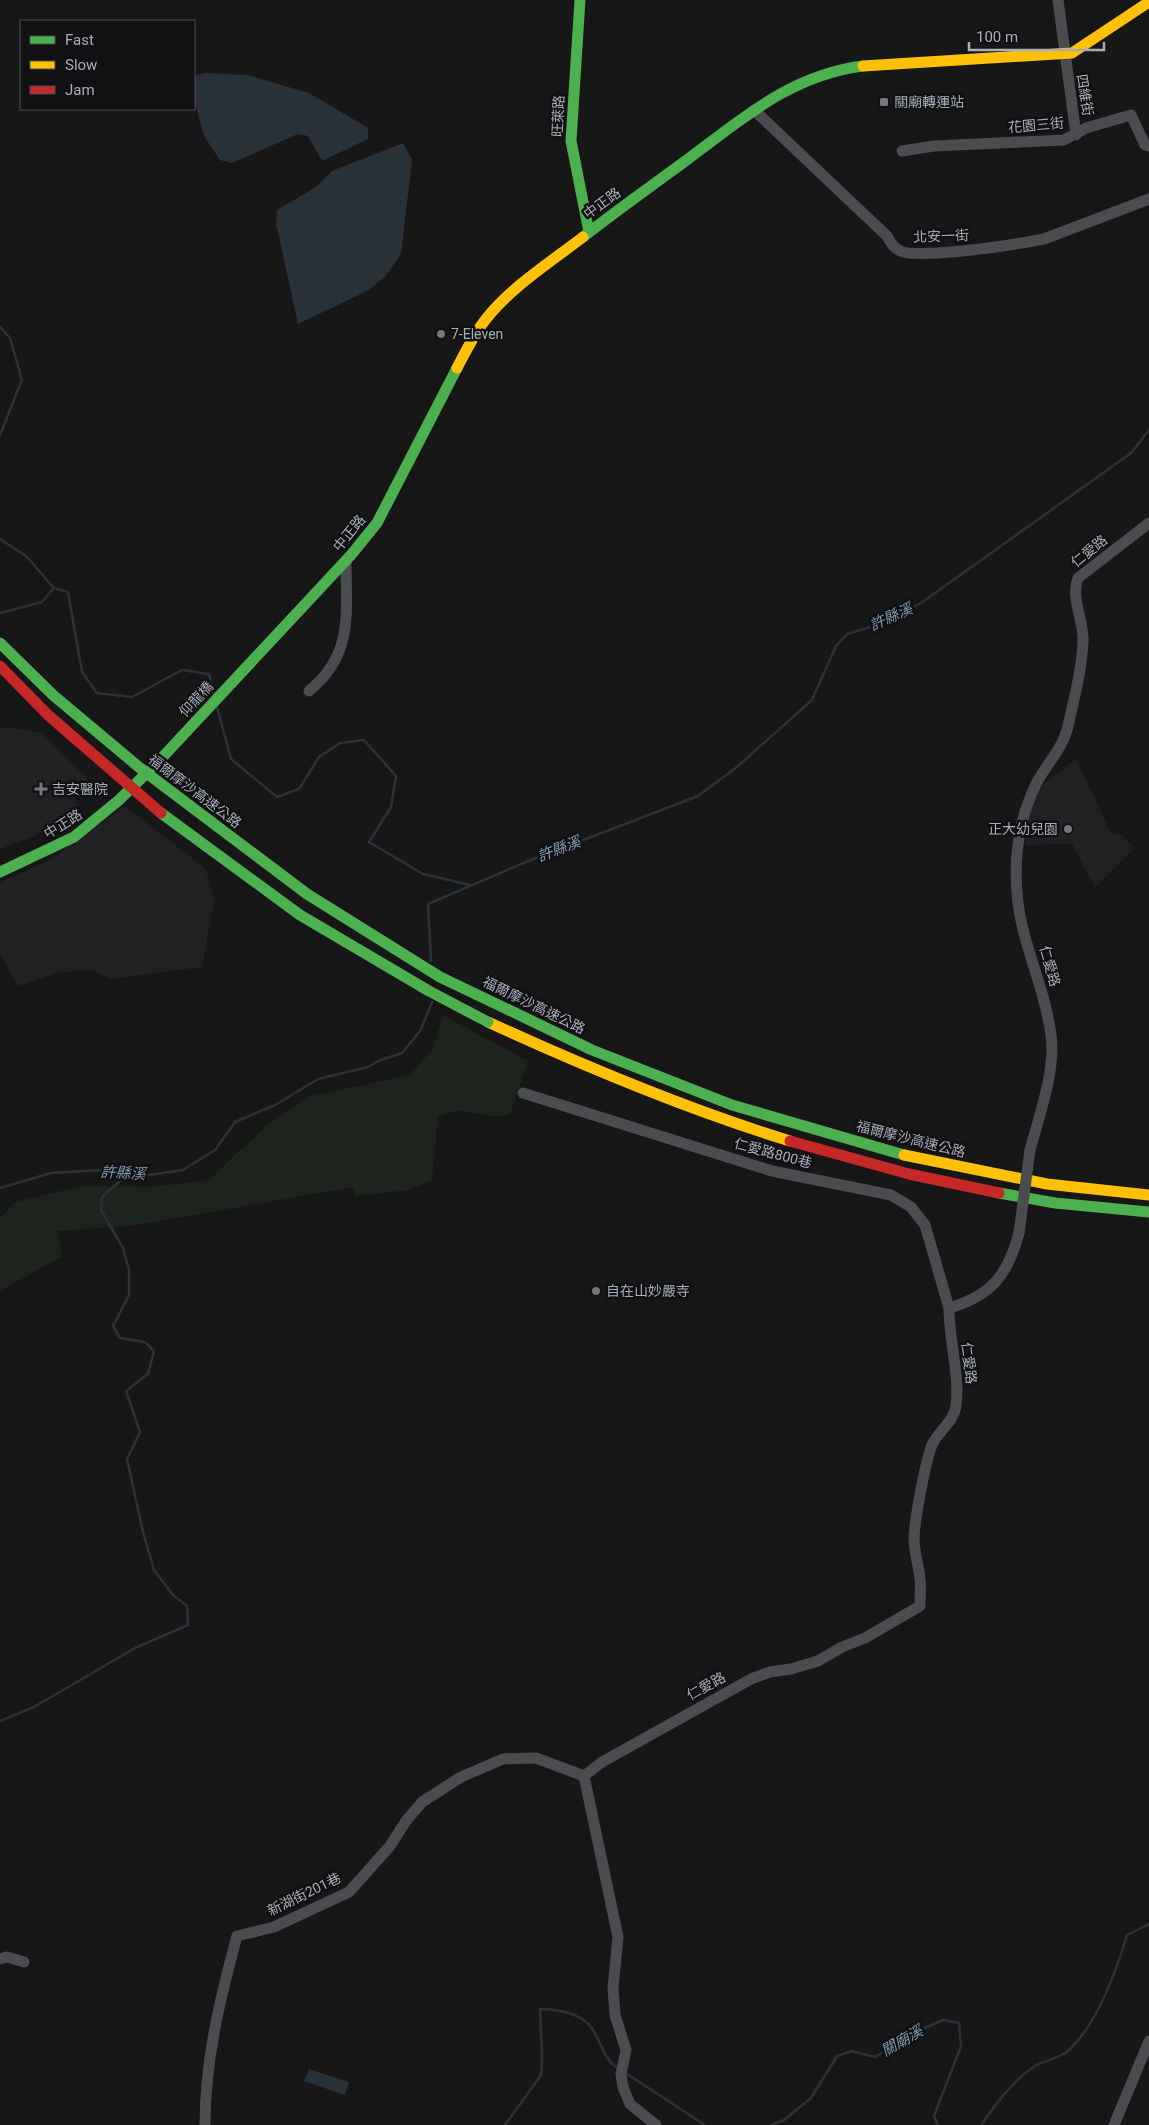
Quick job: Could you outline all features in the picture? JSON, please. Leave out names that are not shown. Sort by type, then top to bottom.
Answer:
[{"type":"main road","name":"旺萊路","points":[[580,0],[571,141],[589,232]]},
{"type":"main road","name":"中正路","points":[[240,674],[346,561],[377,522],[475,334],[507,297],[589,232],[754,110],[794,85],[840,70],[875,65],[1064,54],[1080,50],[1149,2]]},
{"type":"main road","name":"福爾摩沙高速公路","points":[[0,643],[53,694],[140,768],[307,894],[440,977],[508,1010],[592,1050],[732,1105],[900,1154],[1047,1184],[1149,1195]]},
{"type":"main road","points":[[0,666],[48,715],[173,824],[300,915],[488,1022],[632,1087],[780,1139],[933,1180],[1055,1203],[1149,1212]]},
{"type":"main road","name":"仰龍橋","points":[[175,744],[240,674]]},
{"type":"main road","name":"中正路","points":[[0,872],[58,846],[94,822],[175,744]]},
{"type":"street","name":"四維街","points":[[1058,0],[1076,135]]},
{"type":"street","name":"北安一街","points":[[754,110],[888,236],[892,244],[901,252],[913,254],[951,252],[1044,239],[1149,199]]},
{"type":"street","name":"花園三街","points":[[902,151],[934,146],[1064,140],[1086,128],[1131,115],[1145,145],[1149,146]]},
{"type":"street","name":"仁愛路","points":[[584,1776],[602,1762],[751,1679],[770,1672],[791,1669],[818,1661],[842,1647],[865,1638],[920,1606],[920,1578],[916,1562],[914,1538],[918,1506],[932,1444],[951,1421],[956,1410],[958,1390],[949,1329],[949,1308],[966,1303],[982,1293],[998,1279],[1012,1258],[1019,1233],[1030,1150],[1051,1065],[1052,1036],[1042,992],[1023,927],[1017,894],[1018,843],[1023,818],[1037,783],[1067,729],[1083,639],[1074,588],[1078,578],[1149,523]]},
{"type":"street","points":[[309,691],[326,677],[340,652],[346,628],[346,561]]},
{"type":"street","name":"仁愛路800巷","points":[[523,1093],[772,1171],[891,1195],[911,1207],[925,1225],[949,1308]]},
{"type":"street","name":"新湖街201巷","points":[[205,2125],[207,2062],[222,1992],[237,1936],[274,1927],[349,1892],[390,1846],[406,1821],[422,1802],[461,1777],[503,1759],[536,1758],[584,1776]]},
{"type":"street","points":[[584,1776],[618,1936],[613,1988],[615,2015],[626,2050],[621,2074],[630,2104],[656,2125]]},
{"type":"street","points":[[0,1958],[6,1957],[24,1962]]},
{"type":"street","points":[[1115,2122],[1149,2041]]},
{"type":"shaded area","points":[[204,73],[247,75],[309,93],[368,128],[368,139],[322,161],[308,136],[298,134],[232,163],[220,160],[204,136],[195,106],[195,76]]},
{"type":"shaded area","points":[[403,143],[412,160],[401,254],[385,277],[367,291],[298,324],[276,223],[277,210],[316,187],[332,171]]},
{"type":"shaded area","name":"吉安醫院","points":[[0,728],[40,732],[92,783],[74,795],[79,809],[31,838],[0,849]]},
{"type":"shaded area","name":"正大幼兒園","points":[[1076,759],[1112,835],[1121,834],[1135,848],[1095,888],[1072,844],[1025,845],[1027,823],[1038,788]]},
{"type":"shaded area","points":[[125,806],[206,869],[214,901],[202,967],[110,979],[92,970],[57,973],[18,986],[0,954],[0,882],[48,861]]},
{"type":"shaded area","points":[[443,1015],[528,1061],[510,1114],[500,1117],[458,1110],[438,1116],[432,1180],[408,1190],[355,1196],[353,1187],[131,1226],[57,1231],[62,1256],[0,1291],[0,1218],[15,1202],[82,1186],[152,1187],[209,1180],[268,1124],[311,1096],[410,1075],[433,1049]]},
{"type":"shaded area","points":[[309,2069],[349,2082],[345,2095],[304,2081]]},
{"type":"waterway","points":[[0,327],[10,338],[22,380],[0,435]]},
{"type":"waterway","name":"許縣溪","points":[[431,961],[428,904],[526,862],[698,796],[737,767],[812,700],[836,646],[847,634],[884,623],[921,603],[1131,453],[1149,430]]},
{"type":"waterway","points":[[0,539],[26,556],[54,588]]},
{"type":"waterway","points":[[0,613],[42,602],[54,588],[68,592],[82,672],[97,693],[132,697],[182,670],[209,674],[214,694]]},
{"type":"waterway","points":[[217,707],[231,759],[277,797],[299,789],[319,757],[340,743],[364,740],[396,776],[391,807],[369,842],[423,874],[470,885]]},
{"type":"waterway","name":"許縣溪","points":[[0,1188],[51,1173],[103,1170],[141,1176],[183,1170],[215,1150],[235,1122],[277,1104],[318,1079],[368,1067],[378,1061],[402,1053],[420,1031],[432,1002]]},
{"type":"waterway","points":[[0,1721],[34,1707],[135,1648],[188,1625],[187,1606],[173,1595],[154,1570],[143,1532],[127,1459],[140,1432],[126,1391],[148,1374],[154,1351],[145,1342],[120,1338],[113,1326],[129,1295],[129,1270],[123,1248],[101,1210],[102,1197],[128,1174]]},
{"type":"waterway","name":"關廟溪","points":[[981,2125],[1017,2080],[1036,2065],[1065,2053],[1079,2039],[1089,2026],[1105,1996],[1127,1935],[1149,1924]]},
{"type":"waterway","name":"關廟溪","points":[[505,2125],[541,2075],[540,2009],[568,2013],[581,2018],[595,2033],[609,2061],[619,2069]]},
{"type":"waterway","name":"關廟溪","points":[[771,2125],[784,2120],[811,2098],[837,2056],[852,2051],[875,2057],[918,2031],[943,2020],[959,2023],[961,2046],[934,2116],[938,2125]]},
{"type":"waterway","name":"關廟溪","points":[[624,2072],[705,2125]]},
{"type":"traffic: fast","points":[[580,0],[571,141],[589,232]]},
{"type":"traffic: fast","points":[[583,237],[746,116],[789,89],[837,71],[863,66]]},
{"type":"traffic: fast","points":[[0,872],[74,837],[119,800],[158,762],[351,555],[377,523],[457,368]]},
{"type":"traffic: fast","points":[[0,643],[53,695],[140,768],[307,894],[440,977],[509,1010]]},
{"type":"traffic: fast","points":[[161,813],[300,915],[429,991],[488,1022]]},
{"type":"traffic: fast","points":[[509,1010],[592,1050],[732,1105],[904,1155]]},
{"type":"traffic: fast","points":[[999,1193],[1055,1203],[1149,1212]]},
{"type":"traffic: slow","points":[[863,66],[1072,53],[1149,2]]},
{"type":"traffic: slow","points":[[457,368],[470,343],[486,319],[507,296],[583,237]]},
{"type":"traffic: slow","points":[[488,1022],[562,1055],[675,1101],[790,1141]]},
{"type":"traffic: slow","points":[[904,1155],[1047,1184],[1149,1195]]},
{"type":"traffic: jam","points":[[0,666],[48,715],[161,813]]},
{"type":"traffic: jam","points":[[790,1141],[909,1174],[999,1193]]},
{"type":"place","name":"關廟轉運站","points":[[884,102]]},
{"type":"place","name":"7-Eleven","points":[[441,334]]},
{"type":"place","name":"吉安醫院","points":[[41,789]]},
{"type":"place","name":"正大幼兒園","points":[[1068,829]]},
{"type":"place","name":"自在山妙嚴寺","points":[[596,1291]]}]
